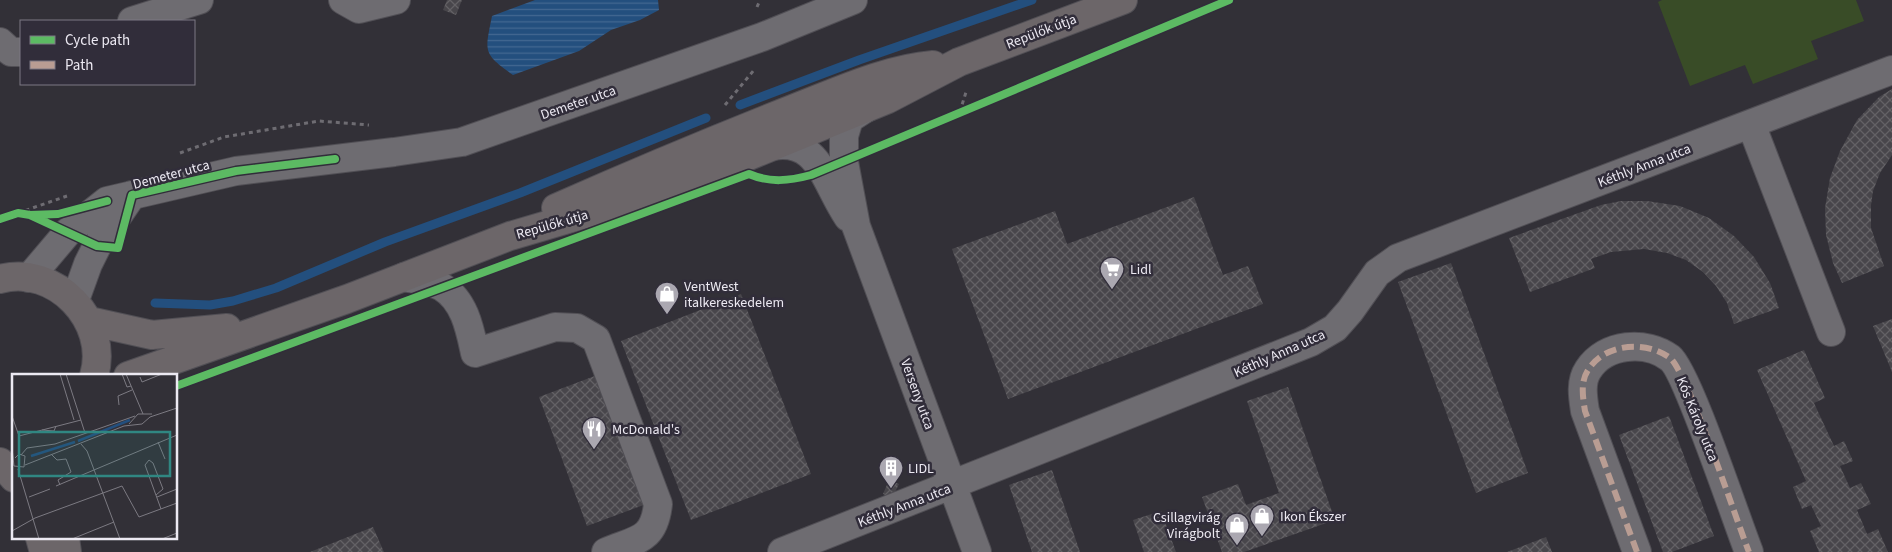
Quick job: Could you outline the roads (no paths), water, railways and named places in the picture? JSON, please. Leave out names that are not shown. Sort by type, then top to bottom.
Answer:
[{"type":"main road","name":"Repülők útja","points":[[510,236],[595,211],[734,162],[761,149],[888,99],[964,74],[1123,0]]},
{"type":"main road","name":"Repülők útja","points":[[510,236],[530,219],[725,135],[880,77],[920,66],[964,74]]},
{"type":"main road","points":[[134,374],[290,319],[510,236]]},
{"type":"main road","points":[[9,277],[55,286],[82,311],[152,335],[208,331],[290,319]]},
{"type":"main road","points":[[82,311],[96,345],[94,374]]},
{"type":"main road","points":[[0,462],[12,476]]},
{"type":"street","points":[[135,20],[199,0]]},
{"type":"street","points":[[343,0],[359,9],[396,0]]},
{"type":"street","name":"Demeter utca","points":[[9,277],[107,201],[236,171],[462,142],[762,37],[837,3]]},
{"type":"street","points":[[0,42],[11,52],[20,52]]},
{"type":"street","name":"Kéthly Anna utca","points":[[782,552],[1311,342],[1334,328],[1350,312],[1377,273],[1398,258],[1892,70]]},
{"type":"street","name":"Verseny utca","points":[[870,106],[849,119],[843,145],[859,236],[977,552]]},
{"type":"street","points":[[1751,124],[1831,332]]},
{"type":"street","name":"Verseny utca","points":[[761,149],[788,143],[798,146],[809,153],[859,236]]},
{"type":"street","name":"Demeter utca","points":[[82,311],[88,264],[97,246],[132,195]]},
{"type":"street","points":[[404,276],[442,287],[459,302],[469,326],[475,353],[555,327],[576,328],[596,339],[658,504],[656,521],[647,535],[606,552]]},
{"type":"street","name":"Kós Károly utca","points":[[1637,552],[1585,411],[1582,389],[1588,370],[1606,353],[1630,346],[1651,347],[1671,359],[1676,366],[1686,387],[1749,552]]},
{"type":"water","points":[[535,0],[658,0],[659,10],[640,20],[611,30],[579,51],[513,75],[496,62],[488,51],[487,45],[492,16]]},
{"type":"waterway","points":[[740,105],[859,60],[1032,0]]},
{"type":"waterway","points":[[155,303],[210,305],[233,301],[276,288],[385,242],[520,193],[706,118]]},
{"type":"place","name":"Lidl","points":[[1112,290]]},
{"type":"place","name":"VentWest italkereskedelem","points":[[667,315]]},
{"type":"place","name":"McDonald's","points":[[594,450]]},
{"type":"place","name":"LIDL","points":[[891,489]]},
{"type":"place","name":"Ikon Ékszer","points":[[1262,537]]},
{"type":"place","name":"Csillagvirág Virágbolt","points":[[1237,546]]}]
